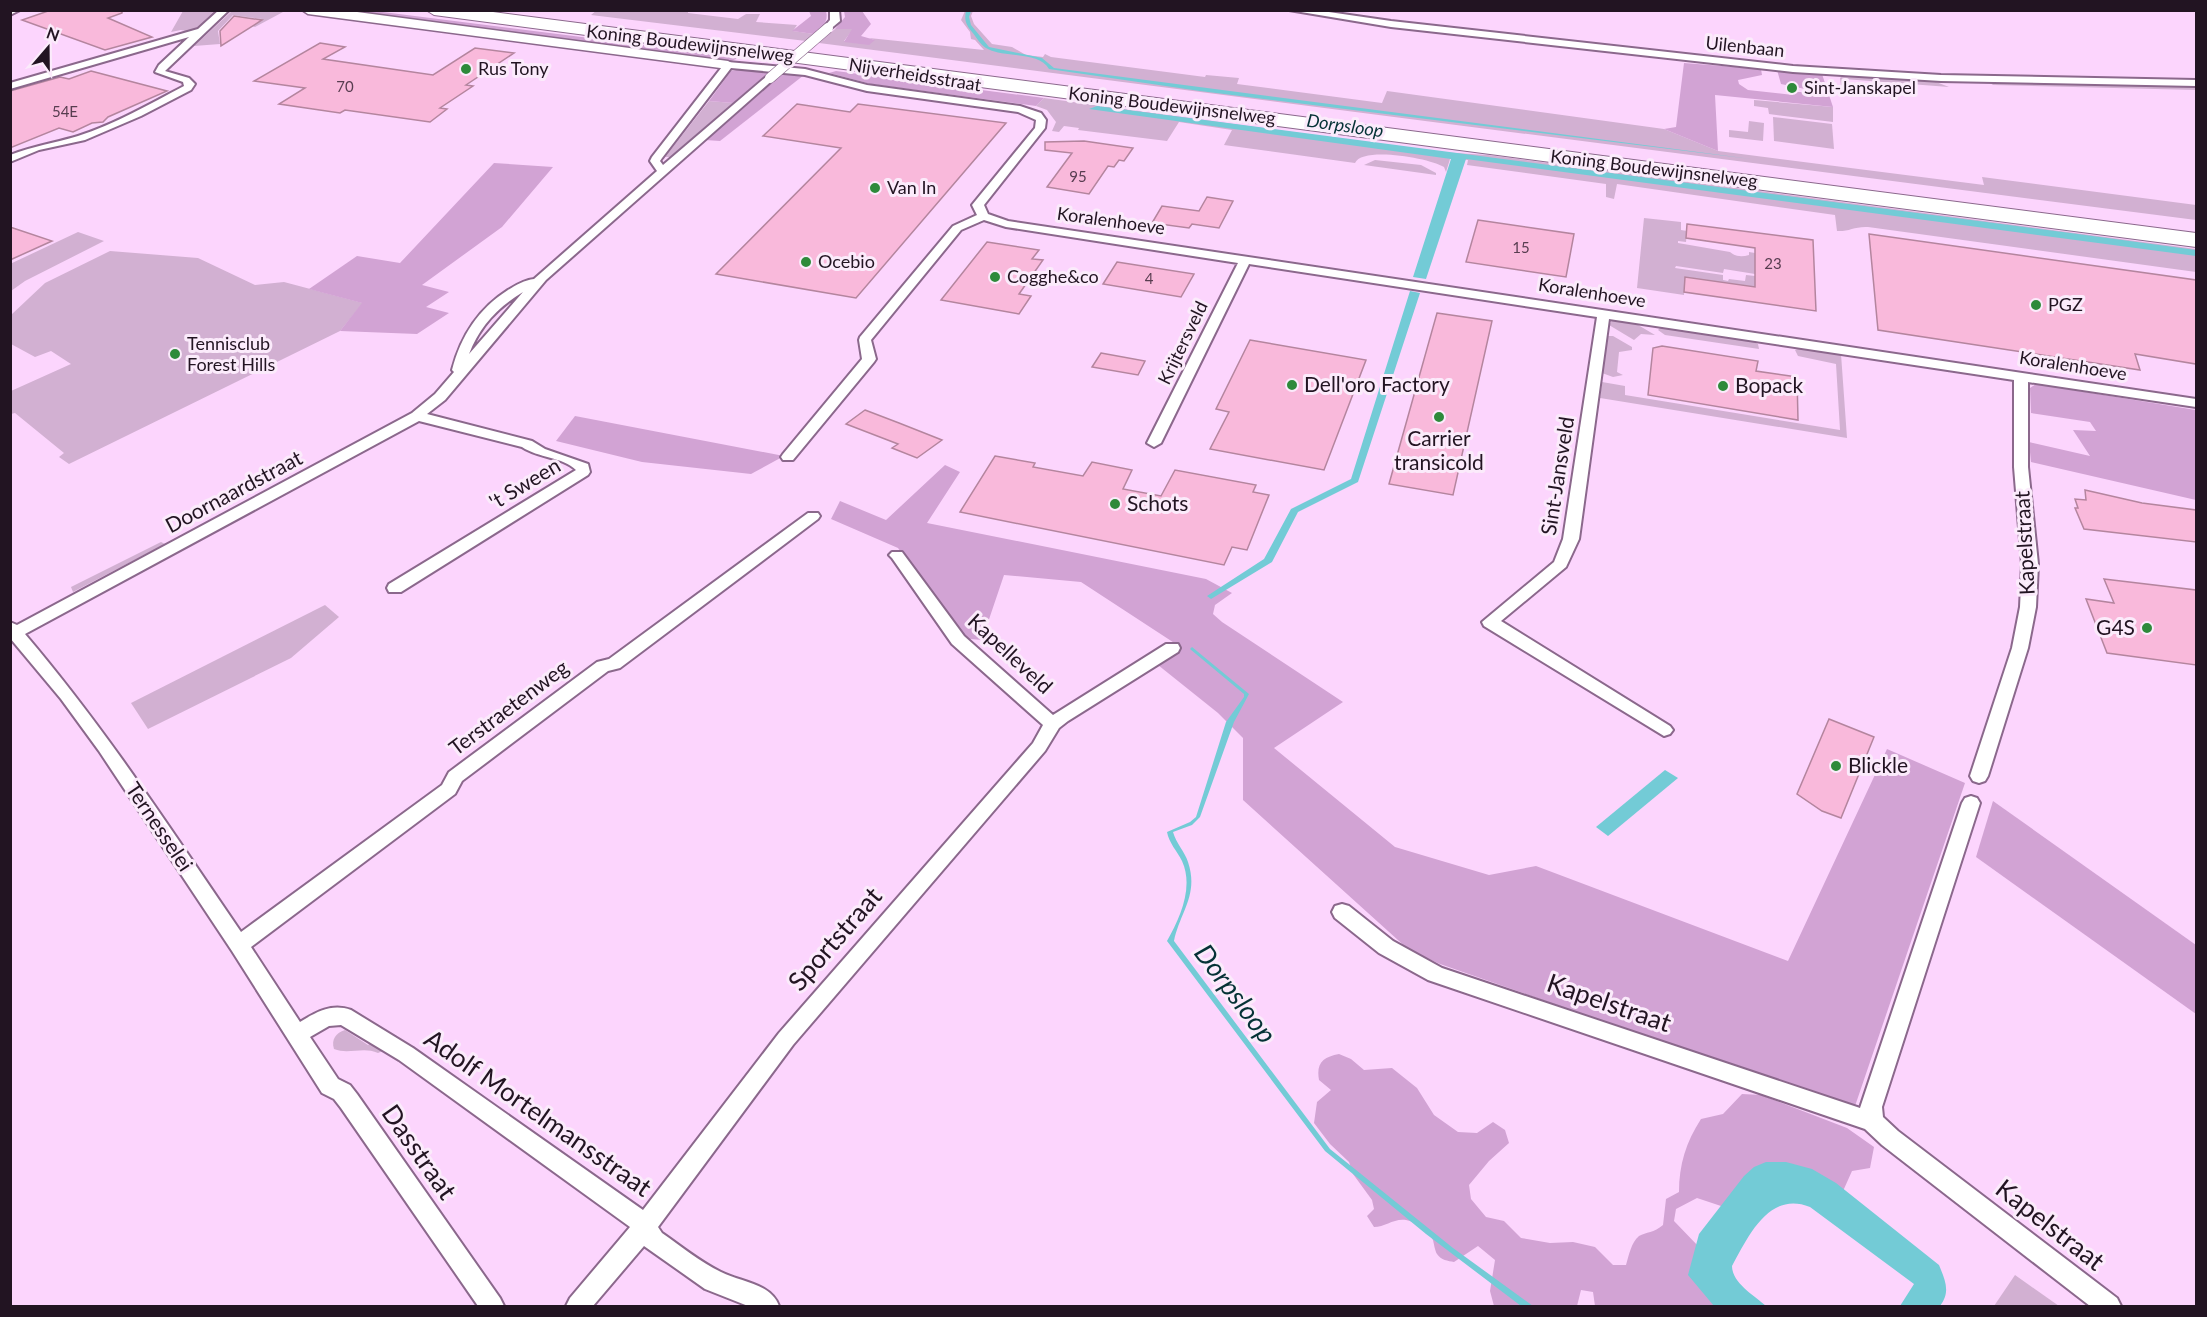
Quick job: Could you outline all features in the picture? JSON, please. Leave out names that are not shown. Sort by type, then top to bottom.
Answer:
[{"type":"highway","name":"Koning Boudewijnsnelweg","points":[[434,10],[2196,240]]},
{"type":"highway","name":"Koning Boudewijnsnelweg","points":[[512,10],[2196,227]]},
{"type":"street","points":[[10,12],[16,10]]},
{"type":"street","points":[[10,159],[36,148],[81,138],[137,114],[188,88],[190,84],[186,80],[160,72],[162,67],[225,10]]},
{"type":"street","name":"Nijverheidsstraat","points":[[308,10],[728,65],[805,72],[867,88],[1020,108],[1037,115],[1041,120],[1040,128],[978,205],[983,216]]},
{"type":"street","name":"Doornaardstraat","points":[[13,630],[417,416],[440,397],[458,373],[542,277],[828,28],[835,21],[834,10]]},
{"type":"street","name":"Uilenbaan","points":[[1293,10],[1831,72],[1941,78],[2196,83]]},
{"type":"street","points":[[10,86],[201,31]]},
{"type":"street","points":[[662,171],[655,161],[657,157],[728,65]]},
{"type":"street","points":[[788,457],[869,359],[865,340],[957,228],[983,216]]},
{"type":"street","name":"Koralenhoeve","points":[[983,216],[1006,224],[2196,403]]},
{"type":"street","name":"Krijtersveld","points":[[1154,443],[1246,259]]},
{"type":"street","name":"Doornaardstraat","points":[[458,373],[464,345],[485,314],[521,287],[542,277]]},
{"type":"street","name":"Sint-Jansveld","points":[[1604,313],[1571,539],[1561,564],[1490,622],[1664,730]]},
{"type":"street","name":"Kapelstraat","points":[[1979,776],[2020,648],[2028,607],[2030,564],[2021,467],[2021,376]]},
{"type":"street","name":"'t Sween","points":[[396,588],[583,472],[583,467],[575,462],[537,452],[527,444],[417,416]]},
{"type":"street","name":"Terstraetenweg","points":[[239,945],[449,789],[455,777],[603,666],[614,664],[813,516]]},
{"type":"street","name":"Kapelleveld","points":[[897,555],[958,640],[1053,724]]},
{"type":"street","name":"Ternesselei","points":[[13,630],[67,695],[105,747],[298,1034]]},
{"type":"street","name":"Sportstraat","points":[[578,1306],[632,1243],[644,1224],[786,1040],[1039,747],[1053,724],[1172,648]]},
{"type":"street","points":[[1872,1121],[1871,1107],[1971,803]]},
{"type":"street","name":"Kapelstraat","points":[[1342,912],[1386,947],[1435,974],[1839,1112],[1872,1121],[1890,1138],[2109,1306]]},
{"type":"street","name":"Adolf Mortelmansstraat","points":[[298,1034],[326,1017],[344,1016],[406,1054],[644,1224],[654,1240],[713,1281],[753,1296],[767,1306]]},
{"type":"street","name":"Dasstraat","points":[[298,1034],[330,1086],[342,1092],[349,1101],[492,1306]]},
{"type":"shaded area","points":[[597,10],[688,10],[688,13],[738,19],[746,14],[760,14],[756,22],[797,25],[793,31],[814,34],[806,41],[591,15]]},
{"type":"shaded area","points":[[183,11],[218,11],[204,24],[190,32],[181,30],[171,32]]},
{"type":"shaded area","points":[[232,11],[283,12],[255,27],[252,26],[262,19],[233,15],[218,31],[220,44],[194,46]]},
{"type":"shaded area","points":[[349,11],[375,11],[741,57],[731,61],[679,55]]},
{"type":"shaded area","points":[[809,11],[826,11],[827,18],[822,27],[814,34],[792,31],[811,16]]},
{"type":"shaded area","points":[[844,11],[862,11],[871,24],[861,36],[875,40],[869,45],[844,42],[852,29],[835,29],[845,17]]},
{"type":"shaded area","points":[[965,11],[973,11],[971,16],[974,24],[992,44],[1012,47],[1026,55],[1043,57],[1045,54],[1051,57],[1205,77],[1206,75],[1239,78],[1237,84],[1382,103],[1387,91],[1664,129],[1718,151],[1984,185],[1982,177],[2196,205],[2196,220],[819,43],[835,29],[853,29],[844,41],[874,40],[869,38],[984,50],[975,40],[971,39],[970,32],[961,20]]},
{"type":"shaded area","points":[[966,11],[971,11],[969,17],[971,25],[989,47],[1042,58],[1054,68],[1751,159],[1200,91],[1049,69],[1044,63],[1030,57],[995,52],[986,48],[967,25]]},
{"type":"shaded area","points":[[1684,63],[1761,69],[1762,75],[1738,80],[1739,84],[1748,90],[1793,95],[1793,92],[1810,92],[1810,90],[1781,84],[1777,70],[1822,74],[1833,107],[1715,95],[1718,151],[1664,129],[1676,127]]},
{"type":"shaded area","points":[[742,69],[770,71],[733,103],[709,101],[731,71]]},
{"type":"shaded area","points":[[836,71],[1044,98],[1036,106],[871,84],[829,73]]},
{"type":"shaded area","points":[[785,72],[804,75],[720,141],[705,140]]},
{"type":"shaded area","points":[[1842,76],[1931,80],[1949,87],[1844,79],[1845,94],[1842,94],[1840,78]]},
{"type":"shaded area","points":[[1987,81],[2196,86],[2196,90],[1993,85]]},
{"type":"shaded area","points":[[1044,98],[1439,152],[1488,155],[2196,249],[2196,272],[1868,227],[1837,231],[1835,215],[1617,184],[1614,199],[1606,197],[1606,184],[1467,165],[1468,160],[1450,159],[1446,172],[1444,167],[1425,160],[1397,155],[1370,155],[1360,158],[1355,163],[1224,145],[1232,130],[1179,122],[1167,141],[1078,130],[1079,128],[1064,126],[1059,132],[1052,131],[1056,122],[1047,110],[1036,106]]},
{"type":"shaded area","points":[[1754,100],[1833,107],[1833,122],[1769,114],[1768,108],[1754,106]]},
{"type":"shaded area","points":[[709,101],[733,103],[670,157],[665,157]]},
{"type":"shaded area","points":[[1097,106],[2196,250],[2196,256],[1466,159],[1426,279],[1413,277],[1451,159],[1089,109]]},
{"type":"shaded area","points":[[1773,117],[1832,124],[1834,149],[1774,141]]},
{"type":"shaded area","points":[[1749,121],[1764,123],[1763,141],[1729,137],[1729,130],[1748,132]]},
{"type":"shaded area","points":[[1375,160],[1421,165],[1436,175],[1364,165]]},
{"type":"shaded area","points":[[494,163],[553,167],[502,227],[422,285],[449,292],[426,307],[449,313],[417,334],[340,331],[362,303],[309,289],[357,256],[400,263]]},
{"type":"shaded area","points":[[1644,218],[1681,222],[1681,230],[1687,231],[1686,242],[1678,241],[1678,243],[1730,252],[1739,256],[1749,255],[1749,252],[1755,253],[1755,274],[1724,269],[1723,273],[1676,266],[1675,268],[1723,275],[1723,280],[1728,281],[1729,279],[1745,281],[1746,275],[1755,276],[1755,287],[1685,278],[1684,295],[1637,288]]},
{"type":"shaded area","points":[[78,232],[104,241],[25,281],[11,291],[10,264]]},
{"type":"shaded area","name":"Tennisclub Forest Hills","points":[[110,251],[198,258],[255,285],[284,282],[363,303],[340,331],[69,464],[59,457],[64,453],[15,413],[11,414],[11,391],[71,364],[51,351],[35,357],[11,344],[11,315],[45,283]]},
{"type":"shaded area","points":[[1410,291],[1420,293],[1358,482],[1298,512],[1272,562],[1211,599],[1207,596],[1264,559],[1291,509],[1351,479]]},
{"type":"shaded area","points":[[1612,321],[1633,322],[1655,335],[1641,334],[1634,340],[1609,325]]},
{"type":"shaded area","points":[[1661,327],[1750,340],[1758,344],[1759,349],[1665,335],[1658,330]]},
{"type":"shaded area","points":[[1606,336],[1613,336],[1632,347],[1632,350],[1619,352],[1617,372],[1623,375],[1613,377],[1602,373]]},
{"type":"shaded area","points":[[1800,348],[1841,354],[1847,438],[1600,398],[1602,382],[1625,386],[1625,395],[1840,430],[1836,364],[1798,356],[1795,350]]},
{"type":"shaded area","points":[[2036,384],[2196,410],[2196,500],[2031,462],[2029,442],[2090,456],[2073,430],[2096,431],[2090,422],[2031,413],[2030,388]]},
{"type":"shaded area","points":[[575,416],[784,456],[751,474],[642,462],[556,441]]},
{"type":"shaded area","points":[[945,465],[960,472],[927,523],[1206,579],[1232,593],[1215,605],[1213,614],[1343,702],[1274,748],[1395,847],[1489,875],[1536,866],[1788,961],[1887,749],[1965,783],[1854,1109],[1440,964],[1409,950],[1243,800],[1243,738],[1218,713],[1158,665],[1182,648],[1081,582],[1004,575],[982,640],[960,638],[898,548],[831,519],[840,501],[886,520]]},
{"type":"shaded area","points":[[161,542],[165,544],[73,592],[71,587]]},
{"type":"shaded area","points":[[325,605],[339,617],[291,658],[148,729],[131,703]]},
{"type":"shaded area","points":[[1192,647],[1249,694],[1234,722],[1200,817],[1192,825],[1173,832],[1188,862],[1191,874],[1190,894],[1174,941],[1330,1149],[1453,1248],[1533,1306],[1521,1306],[1426,1234],[1325,1151],[1167,941],[1181,912],[1187,881],[1182,861],[1167,832],[1196,817],[1226,722],[1244,697],[1244,694],[1190,649]]},
{"type":"shaded area","points":[[1665,770],[1678,778],[1608,836],[1596,827]]},
{"type":"shaded area","points":[[1993,801],[2196,945],[2196,1014],[1976,857]]},
{"type":"shaded area","points":[[345,1030],[368,1045],[373,1041],[385,1050],[378,1053],[367,1050],[340,1051],[334,1049],[335,1037]]},
{"type":"shaded area","points":[[1339,1054],[1351,1059],[1364,1070],[1392,1068],[1417,1088],[1434,1115],[1458,1132],[1477,1133],[1493,1122],[1505,1130],[1509,1143],[1489,1161],[1469,1185],[1471,1199],[1486,1217],[1504,1221],[1521,1238],[1550,1243],[1573,1242],[1595,1247],[1613,1265],[1626,1265],[1636,1239],[1663,1225],[1666,1199],[1679,1192],[1684,1154],[1701,1119],[1723,1114],[1742,1094],[1761,1095],[1847,1128],[1874,1147],[1870,1168],[1852,1171],[1839,1200],[1802,1189],[1727,1208],[1697,1198],[1676,1209],[1674,1221],[1700,1248],[1722,1306],[1595,1306],[1593,1292],[1581,1290],[1577,1306],[1494,1306],[1490,1291],[1495,1260],[1478,1246],[1454,1262],[1447,1261],[1437,1254],[1433,1240],[1428,1234],[1414,1223],[1402,1220],[1374,1227],[1367,1216],[1374,1209],[1372,1200],[1353,1174],[1349,1162],[1330,1144],[1314,1123],[1317,1102],[1331,1090],[1319,1080],[1320,1065],[1325,1059]]},
{"type":"shaded area","points":[[1766,1162],[1786,1162],[1812,1169],[1836,1183],[1939,1265],[1946,1291],[1940,1306],[1900,1306],[1914,1284],[1810,1207],[1796,1203],[1783,1205],[1762,1219],[1745,1242],[1732,1266],[1740,1283],[1766,1306],[1714,1306],[1688,1275],[1699,1234],[1744,1176],[1754,1167]]},
{"type":"shaded area","points":[[2015,1275],[2059,1306],[1994,1306]]},
{"type":"building","points":[[51,10],[122,10],[122,13],[108,18],[152,37],[105,50],[22,20]]},
{"type":"building","points":[[234,16],[262,20],[221,46],[220,31]]},
{"type":"building","points":[[320,43],[345,47],[323,59],[433,75],[475,48],[514,53],[466,85],[473,86],[440,108],[447,109],[430,122],[345,110],[340,113],[279,104],[305,88],[254,81]]},
{"type":"building","points":[[91,71],[167,91],[108,117],[103,122],[92,123],[73,132],[59,128],[10,148],[10,91],[60,77],[69,79]]},
{"type":"building","name":"Van In","points":[[797,104],[850,112],[858,104],[1006,123],[856,298],[716,274],[841,148],[763,136]]},
{"type":"building","points":[[1084,141],[1133,148],[1124,161],[1119,160],[1114,167],[1108,166],[1089,194],[1047,187],[1072,153],[1045,150],[1045,142]]},
{"type":"building","points":[[1207,197],[1233,201],[1219,228],[1192,224],[1189,228],[1152,223],[1162,206],[1199,211]]},
{"type":"building","points":[[1478,220],[1574,234],[1566,277],[1466,262]]},
{"type":"building","points":[[1687,224],[1813,240],[1816,311],[1684,292],[1685,277],[1755,287],[1755,248],[1686,238]]},
{"type":"building","points":[[10,227],[52,241],[10,260]]},
{"type":"building","name":"PGZ","points":[[1869,234],[2196,280],[2196,364],[2135,354],[2140,370],[1878,330]]},
{"type":"building","name":"Cogghe&co","points":[[987,242],[1039,250],[1032,259],[1043,260],[1019,294],[1031,296],[1019,314],[941,300]]},
{"type":"building","points":[[1117,262],[1194,274],[1181,297],[1103,284]]},
{"type":"building","name":"Carrier transicold","points":[[1437,313],[1492,321],[1453,495],[1389,484]]},
{"type":"building","name":"Dell'oro Factory","points":[[1250,340],[1366,360],[1324,470],[1210,449],[1229,412],[1216,409]]},
{"type":"building","name":"Bopack","points":[[1662,346],[1758,361],[1756,371],[1797,377],[1798,420],[1648,395],[1653,348]]},
{"type":"building","points":[[1101,353],[1145,361],[1138,375],[1092,367]]},
{"type":"building","points":[[865,410],[942,440],[917,458],[892,448],[898,444],[846,424]]},
{"type":"building","name":"Schots","points":[[995,456],[1035,463],[1033,467],[1083,476],[1092,462],[1132,470],[1123,489],[1161,496],[1175,470],[1256,485],[1253,492],[1269,495],[1247,550],[1232,547],[1224,565],[960,512]]},
{"type":"building","points":[[2085,490],[2142,503],[2196,510],[2196,542],[2084,529],[2075,508],[2078,508],[2075,499],[2086,500]]},
{"type":"building","name":"G4S","points":[[2104,579],[2196,590],[2196,665],[2107,653],[2086,599],[2114,603]]},
{"type":"building","name":"Blickle","points":[[1829,719],[1874,737],[1841,818],[1822,811],[1797,794]]},
{"type":"place","name":"Rus Tony","points":[[466,69]]},
{"type":"place","name":"Sint-Janskapel","points":[[1792,88]]},
{"type":"place","name":"Van In","points":[[875,188]]},
{"type":"place","name":"Ocebio","points":[[806,262]]},
{"type":"place","name":"Cogghe&co","points":[[995,277]]},
{"type":"place","name":"PGZ","points":[[2036,305]]},
{"type":"place","name":"Tennisclub Forest Hills","points":[[175,354]]},
{"type":"place","name":"Dell'oro Factory","points":[[1292,385]]},
{"type":"place","name":"Bopack","points":[[1723,386]]},
{"type":"place","name":"Carrier transicold","points":[[1439,417]]},
{"type":"place","name":"Schots","points":[[1115,504]]},
{"type":"place","name":"G4S","points":[[2147,628]]},
{"type":"place","name":"Blickle","points":[[1836,766]]},
{"type":"water label","name":"Dorpsloop","points":[[1345,126]]},
{"type":"water label","name":"Dorpsloop","points":[[1235,994]]}]
